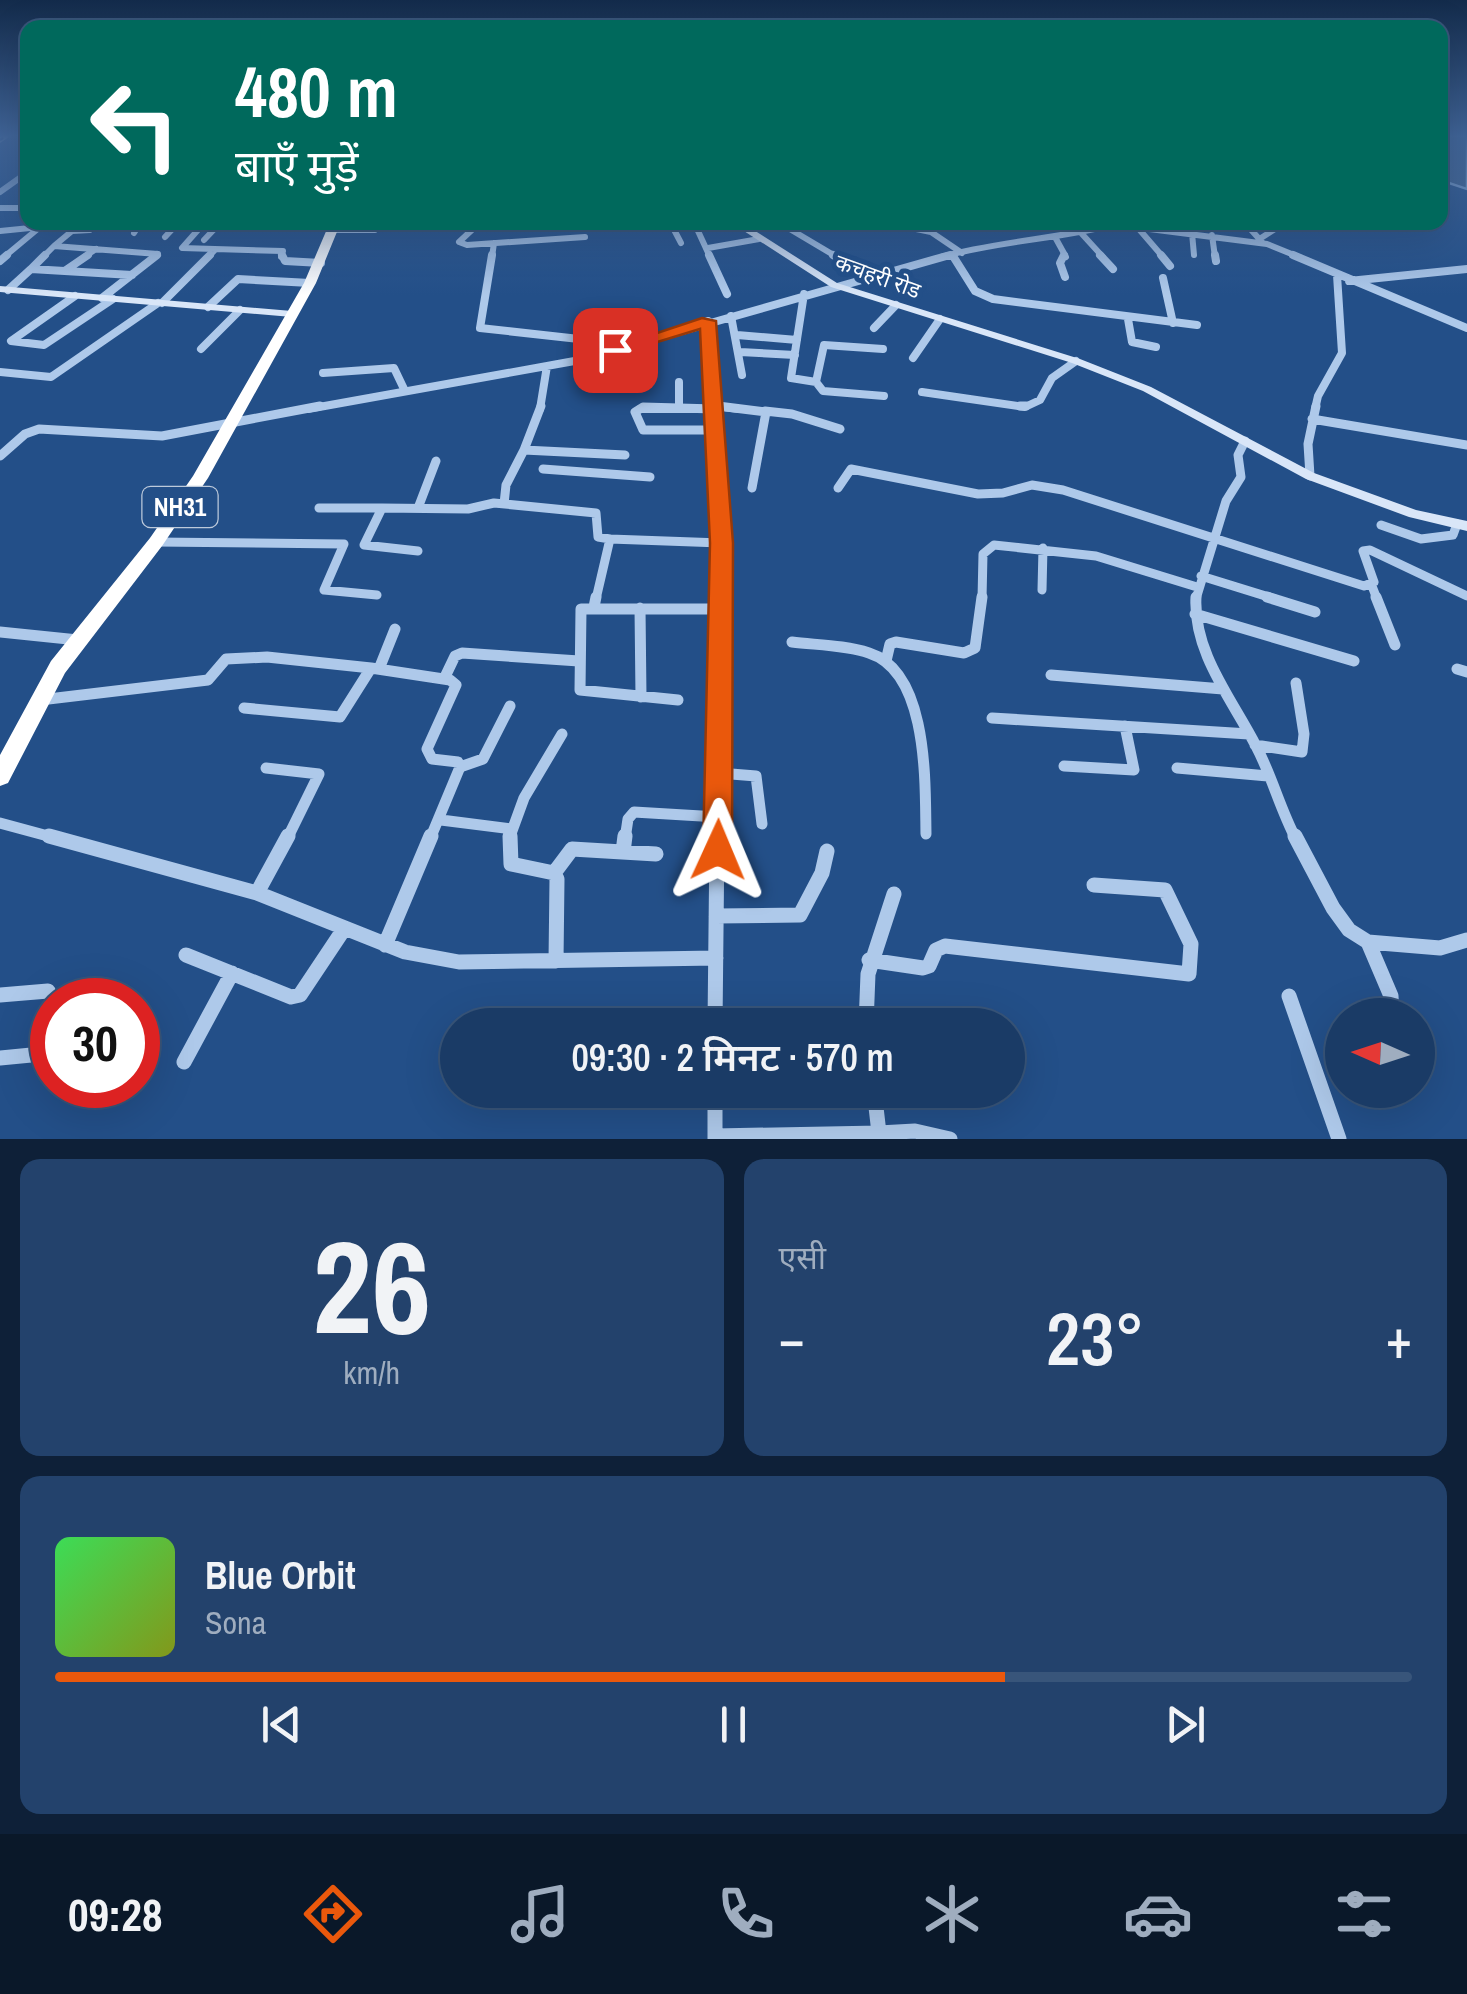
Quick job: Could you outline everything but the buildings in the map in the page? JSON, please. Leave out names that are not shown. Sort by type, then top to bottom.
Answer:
[{"type":"highway","name":"NH31","points":[[0,776],[39,700],[78,640],[156,542],[230,425],[321,263],[333,230]]},
{"type":"main road","name":"कचहरी रोड","points":[[745,230],[834,286],[1076,361],[1147,389],[1310,476],[1414,514],[1462,525]]},
{"type":"main road","points":[[4,290],[292,314]]},
{"type":"street","points":[[0,260],[36,230]]},
{"type":"street","points":[[4,290],[72,230]]},
{"type":"street","points":[[165,236],[171,230]]},
{"type":"street","points":[[198,230],[182,248],[283,251],[281,258],[285,261],[321,263]]},
{"type":"street","points":[[204,240],[213,230]]},
{"type":"street","points":[[472,230],[459,242],[586,237]]},
{"type":"street","points":[[566,230],[567,238]]},
{"type":"street","points":[[674,230],[682,243]]},
{"type":"street","points":[[792,230],[870,276]]},
{"type":"street","points":[[921,230],[931,232],[958,254],[969,285],[983,296],[1011,304],[1197,325]]},
{"type":"street","points":[[0,456],[25,434],[39,429],[173,436],[404,389],[580,360],[984,245],[1098,230]]},
{"type":"street","points":[[1139,230],[1170,266]]},
{"type":"street","points":[[1171,230],[1265,242],[1467,328]]},
{"type":"street","points":[[1203,230],[1210,235],[1216,262]]},
{"type":"street","points":[[1252,230],[1265,242]]},
{"type":"street","points":[[1265,242],[1278,230]]},
{"type":"street","points":[[698,232],[727,294]]},
{"type":"street","points":[[1192,233],[1194,254]]},
{"type":"street","points":[[1082,234],[1112,269]]},
{"type":"street","points":[[1055,237],[1066,258],[1060,264],[1065,277]]},
{"type":"street","points":[[708,248],[759,239]]},
{"type":"street","points":[[494,243],[480,328],[580,339],[580,360]]},
{"type":"street","points":[[54,246],[158,254],[44,345],[12,341],[75,296]]},
{"type":"street","points":[[66,271],[96,249]]},
{"type":"street","points":[[0,372],[50,377],[160,303],[215,250]]},
{"type":"street","points":[[31,269],[132,274]]},
{"type":"street","points":[[1348,280],[1467,270]]},
{"type":"street","points":[[1310,476],[1308,444],[1312,419],[1318,396],[1342,352],[1336,275]]},
{"type":"street","points":[[1163,278],[1173,323]]},
{"type":"street","points":[[208,307],[238,279],[310,283]]},
{"type":"street","points":[[804,294],[791,378],[816,382],[824,391],[884,396]]},
{"type":"street","points":[[874,328],[896,305]]},
{"type":"street","points":[[201,349],[240,310]]},
{"type":"street","points":[[732,316],[742,375]]},
{"type":"street","points":[[913,358],[940,318]]},
{"type":"street","points":[[1128,319],[1132,342],[1156,347]]},
{"type":"street","points":[[708,321],[722,543],[718,609],[715,1008]]},
{"type":"street","points":[[737,336],[797,340]]},
{"type":"street","points":[[816,382],[824,345],[883,349]]},
{"type":"street","points":[[740,352],[795,355]]},
{"type":"street","points":[[922,392],[1025,407],[1040,400],[1052,378],[1076,361]]},
{"type":"street","points":[[504,504],[506,486],[542,404],[547,366]]},
{"type":"street","points":[[323,373],[394,368],[404,389]]},
{"type":"street","points":[[679,382],[679,408]]},
{"type":"street","points":[[716,430],[644,430],[638,425],[636,412],[640,408],[765,410],[792,414],[840,430]]},
{"type":"street","points":[[752,488],[765,410]]},
{"type":"street","points":[[1312,419],[1467,445]]},
{"type":"street","points":[[1245,441],[1238,455],[1241,478],[1226,501],[1199,581],[1195,614],[1214,674],[1252,739],[1280,809],[1333,908],[1349,930],[1368,942],[1440,948],[1467,940]]},
{"type":"street","points":[[524,450],[624,456]]},
{"type":"street","points":[[591,472],[596,454]]},
{"type":"street","points":[[418,508],[436,461]]},
{"type":"street","points":[[543,469],[650,476]]},
{"type":"street","points":[[838,488],[851,469],[978,494],[1038,485],[1351,583],[1372,586]]},
{"type":"street","points":[[319,508],[468,509],[483,503],[504,504],[594,512],[598,516],[598,536],[610,539],[722,543]]},
{"type":"street","points":[[382,508],[364,546],[418,551]]},
{"type":"street","points":[[1381,525],[1434,540],[1453,536],[1462,525]]},
{"type":"street","points":[[594,607],[610,539]]},
{"type":"street","points":[[156,542],[344,544],[324,590],[377,595]]},
{"type":"street","points":[[886,661],[890,644],[896,642],[970,652],[975,648],[981,624],[983,554],[994,545],[1096,556],[1315,612]]},
{"type":"street","points":[[1042,590],[1043,548]]},
{"type":"street","points":[[1395,645],[1372,586],[1366,550],[1467,596]]},
{"type":"street","points":[[640,608],[640,697]]},
{"type":"street","points":[[678,700],[580,690],[581,609],[718,609]]},
{"type":"street","points":[[1195,614],[1354,661]]},
{"type":"street","points":[[244,708],[340,717],[375,669],[395,629]]},
{"type":"street","points":[[0,632],[78,640]]},
{"type":"street","points":[[792,642],[870,654],[886,661],[897,672],[918,719],[926,834]]},
{"type":"street","points":[[444,679],[456,656],[462,653],[578,661]]},
{"type":"street","points":[[39,700],[208,680],[226,659],[267,657],[444,679],[456,685],[456,689],[426,749],[428,756],[458,762],[460,766]]},
{"type":"street","points":[[1051,675],[1222,688]]},
{"type":"street","points":[[992,718],[1252,739],[1302,752],[1304,734],[1296,683]]},
{"type":"street","points":[[460,766],[483,760],[510,706]]},
{"type":"street","points":[[1064,766],[1134,770],[1125,726]]},
{"type":"street","points":[[554,873],[511,864],[506,848],[525,798],[562,734]]},
{"type":"street","points":[[385,946],[460,766]]},
{"type":"street","points":[[257,893],[319,780],[319,774],[266,768]]},
{"type":"street","points":[[1178,768],[1268,776]]},
{"type":"street","points":[[719,773],[756,776],[762,824]]},
{"type":"street","points":[[623,852],[628,819],[634,812],[718,817]]},
{"type":"street","points":[[440,820],[512,829]]},
{"type":"street","points":[[0,823],[257,893],[385,946],[458,962],[716,958]]},
{"type":"street","points":[[554,873],[572,849],[656,854]]},
{"type":"street","points":[[716,916],[800,914],[822,873],[827,851]]},
{"type":"street","points":[[554,873],[556,961]]},
{"type":"street","points":[[869,960],[922,968],[929,966],[936,950],[945,946],[1166,973],[1188,974],[1194,968],[1184,929],[1166,890],[1094,884]]},
{"type":"street","points":[[865,1008],[864,980],[869,960],[894,894]]},
{"type":"street","points":[[186,955],[291,998],[300,995],[344,929]]},
{"type":"street","points":[[1368,942],[1391,998]]},
{"type":"street","points":[[184,1062],[232,974]]},
{"type":"street","points":[[0,995],[30,992]]},
{"type":"street","points":[[1290,996],[1339,1139]]},
{"type":"street","points":[[0,1058],[30,1055]]},
{"type":"street","points":[[715,1108],[715,1138],[880,1133],[950,1139]]},
{"type":"street","points":[[877,1108],[880,1133]]},
{"type":"route","points":[[615,350],[708,321],[722,543],[718,609],[718,850]]}]
